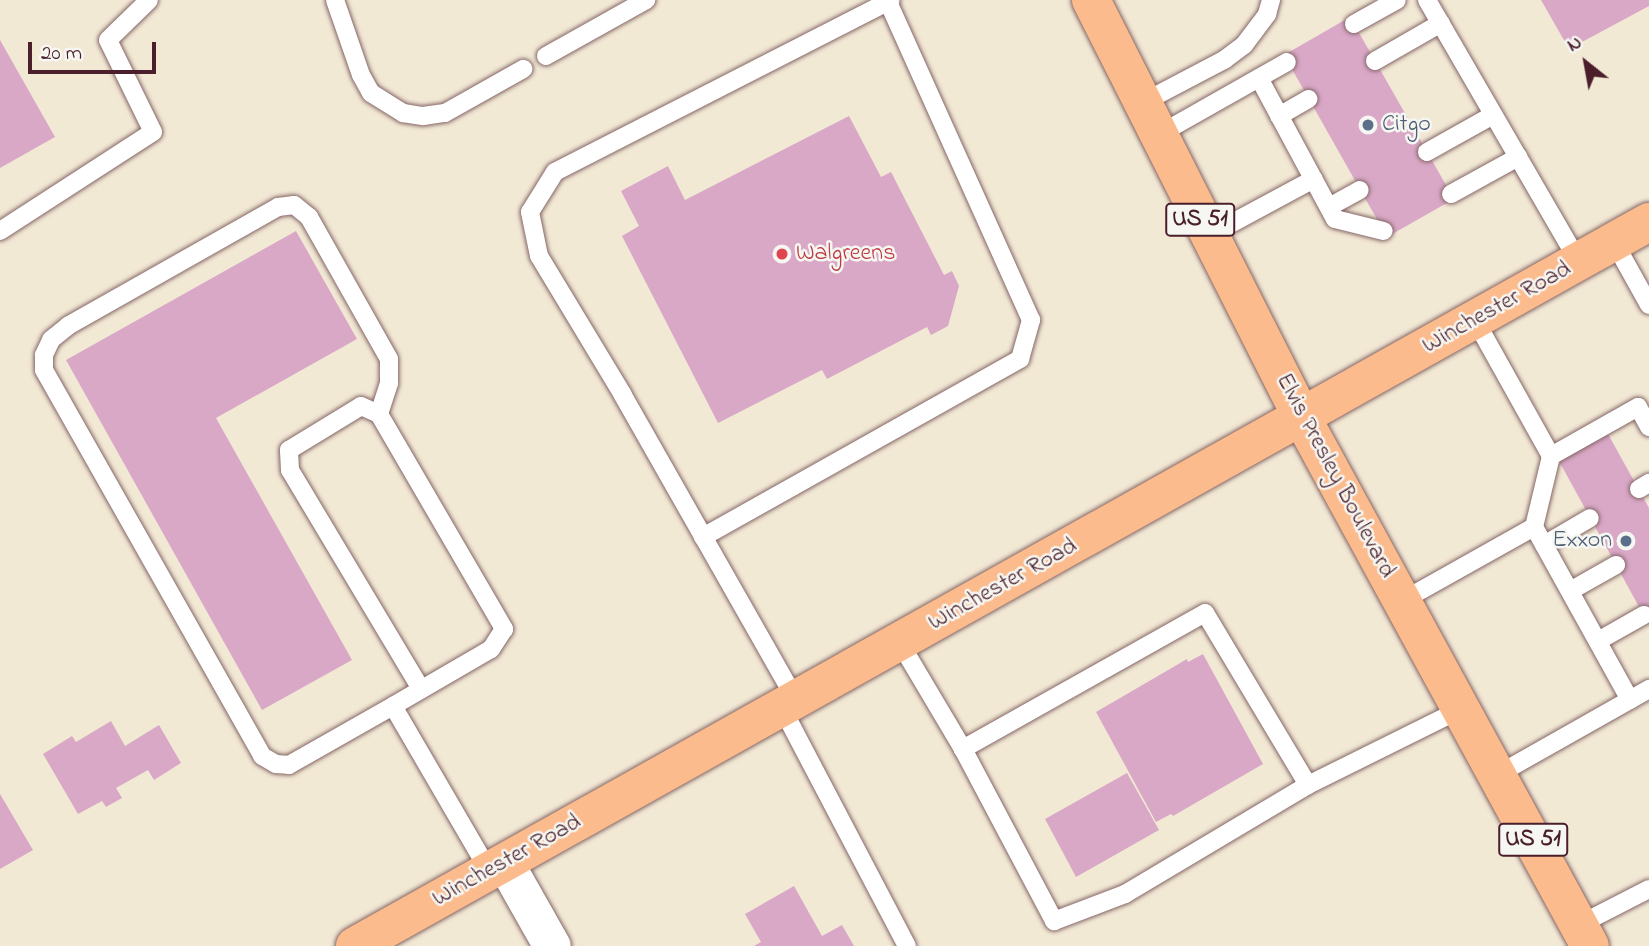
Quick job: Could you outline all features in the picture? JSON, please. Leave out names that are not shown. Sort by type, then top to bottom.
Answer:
[{"type":"main road","name":"Elvis Presley Boulevard","points":[[1091,0],[1302,418],[1584,935]]},
{"type":"main road","name":"Winchester Road","points":[[355,946],[1649,222]]},
{"type":"street","points":[[497,867],[552,946]]},
{"type":"lane","points":[[0,231],[153,132],[108,40],[149,0]]},
{"type":"lane","points":[[335,0],[366,84],[388,106],[403,113],[423,116],[445,113],[523,69]]},
{"type":"lane","points":[[546,56],[646,0]]},
{"type":"lane","points":[[1150,119],[1244,45],[1266,14],[1271,0]]},
{"type":"lane","points":[[1354,24],[1397,0]]},
{"type":"lane","points":[[1427,0],[1579,262]]},
{"type":"lane","points":[[703,537],[1020,359],[1031,320],[889,1],[555,172],[530,212],[539,256],[703,537],[789,704],[907,946]]},
{"type":"lane","points":[[1375,61],[1441,23]]},
{"type":"lane","points":[[1150,119],[1259,78],[1287,62]]},
{"type":"lane","points":[[1259,78],[1335,219],[1384,231]]},
{"type":"lane","points":[[1279,116],[1309,99]]},
{"type":"lane","points":[[1427,152],[1493,115]]},
{"type":"lane","points":[[1451,194],[1518,157]]},
{"type":"lane","points":[[1208,236],[1314,179]]},
{"type":"lane","points":[[1329,207],[1360,190]]},
{"type":"lane","points":[[379,414],[389,383],[389,359],[309,217],[294,205],[278,207],[68,326],[51,340],[44,355],[44,370],[262,756],[276,764],[289,765],[491,649],[504,629],[379,414],[361,406],[289,450],[290,470],[421,689]]},
{"type":"lane","points":[[1614,242],[1649,305]]},
{"type":"lane","points":[[1475,320],[1551,456],[1534,527],[1630,699]]},
{"type":"lane","points":[[1551,456],[1643,404],[1649,427]]},
{"type":"lane","points":[[1544,545],[1590,518]]},
{"type":"lane","points":[[1402,601],[1534,527]]},
{"type":"lane","points":[[1570,591],[1616,565]]},
{"type":"lane","points":[[963,749],[1205,612],[1308,785]]},
{"type":"lane","points":[[1598,641],[1644,615]]},
{"type":"lane","points":[[900,643],[963,749],[1054,921],[1125,894],[1308,785],[1461,709]]},
{"type":"lane","points":[[1497,775],[1649,689]]},
{"type":"lane","points":[[393,706],[497,867]]},
{"type":"lane","points":[[1584,935],[1649,889]]},
{"type":"building","points":[[1541,0],[1649,0],[1649,6],[1569,49]]},
{"type":"building","name":"Citgo","points":[[1350,17],[1454,199],[1387,237],[1284,55]]},
{"type":"building","points":[[0,40],[55,137],[0,168]]},
{"type":"building","name":"Walgreens","points":[[849,116],[881,177],[891,172],[944,275],[952,271],[959,286],[948,326],[931,335],[927,327],[827,379],[822,370],[718,423],[622,236],[639,226],[621,191],[668,166],[685,200]]},
{"type":"building","points":[[296,231],[357,339],[216,418],[352,660],[262,710],[66,360]]},
{"type":"building","name":"Exxon","points":[[1608,434],[1649,508],[1649,625],[1559,461]]},
{"type":"building","points":[[1203,654],[1263,764],[1173,816],[1171,814],[1156,822],[1096,712],[1187,659],[1188,662]]},
{"type":"building","points":[[111,721],[125,746],[159,725],[181,763],[154,780],[148,770],[116,788],[122,798],[106,807],[102,801],[78,814],[43,754],[72,736],[76,742]]},
{"type":"building","points":[[1127,773],[1159,830],[1076,877],[1045,819]]},
{"type":"building","points":[[0,794],[33,850],[0,869]]},
{"type":"building","points":[[794,886],[822,936],[842,925],[854,946],[754,946],[761,942],[745,914]]},
{"type":"place","name":"Citgo","points":[[1368,125]]},
{"type":"place","name":"Walgreens","points":[[782,254]]},
{"type":"place","name":"Exxon","points":[[1626,541]]}]
